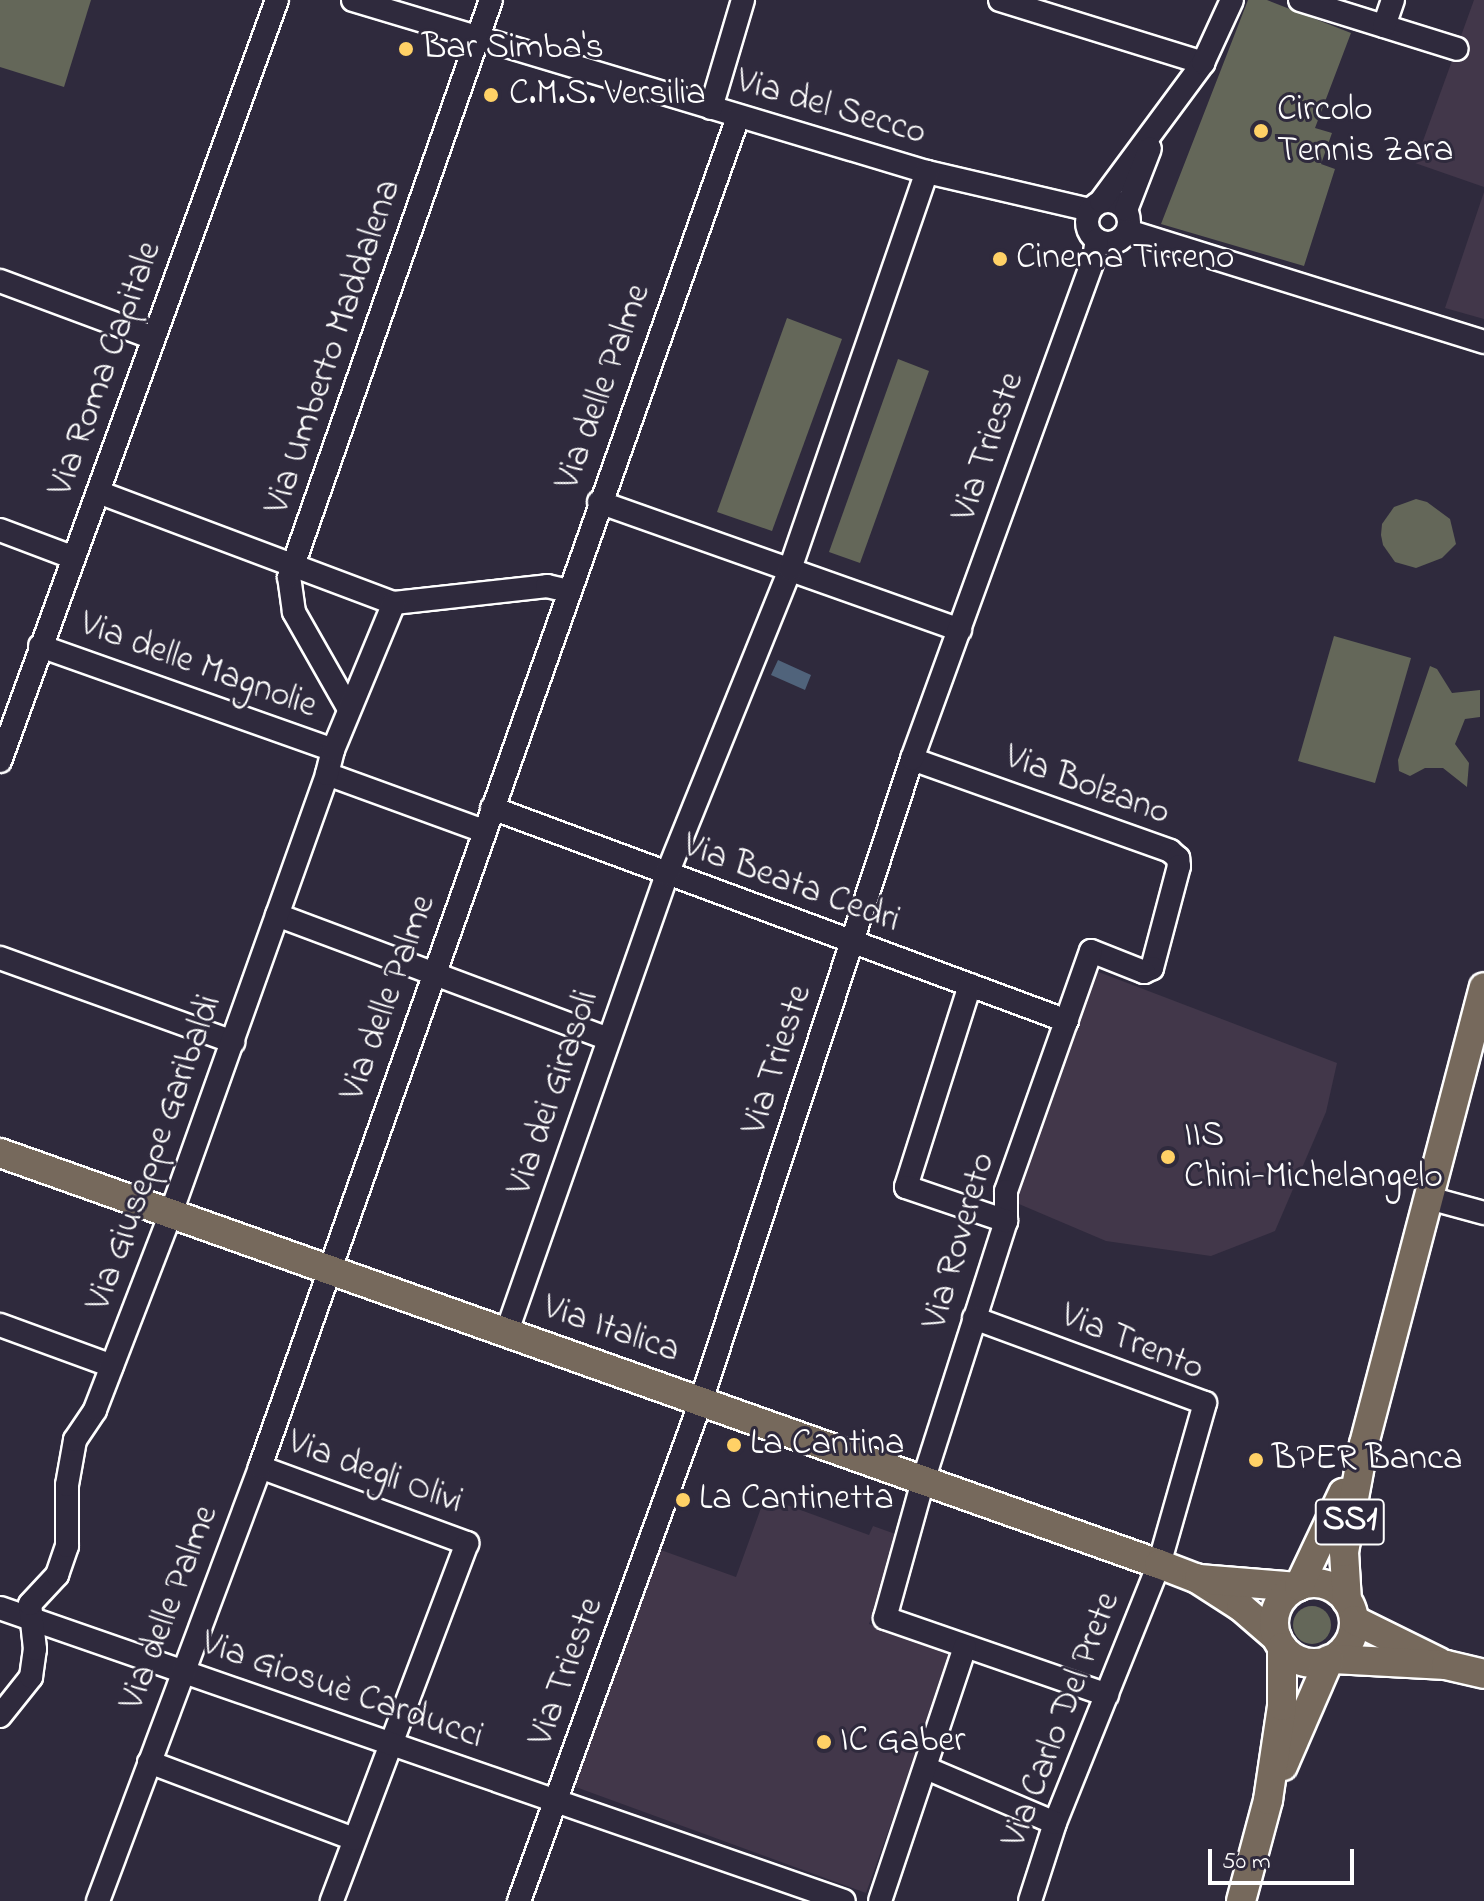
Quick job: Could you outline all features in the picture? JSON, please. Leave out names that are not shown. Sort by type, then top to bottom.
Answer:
[{"type":"main road","name":"SS1","points":[[1350,1610],[1344,1552],[1364,1444],[1484,988]]},
{"type":"main road","name":"Via Italica","points":[[0,1153],[1196,1578],[1241,1607],[1280,1642]]},
{"type":"main road","name":"SS1","points":[[1298,1586],[1321,1546],[1364,1444]]},
{"type":"main road","name":"Via Italica","points":[[1196,1578],[1298,1586]]},
{"type":"main road","points":[[1241,1901],[1268,1800],[1282,1706],[1280,1642],[1275,1614],[1287,1593],[1298,1586],[1326,1585],[1350,1610],[1446,1665]]},
{"type":"main road","points":[[1268,1800],[1331,1660],[1349,1643],[1350,1610]]},
{"type":"main road","points":[[1280,1642],[1295,1658],[1311,1663],[1331,1660],[1446,1665],[1484,1674]]},
{"type":"street","name":"Via Roma Capitale","points":[[0,761],[9,709],[40,646],[277,0]]},
{"type":"street","name":"Via del Secco","points":[[353,0],[738,117],[927,172],[1015,193],[1094,220],[1115,201],[1127,221]]},
{"type":"street","name":"Via Umberto Maddalena","points":[[349,709],[294,612],[288,587],[292,566],[491,0]]},
{"type":"street","points":[[711,108],[743,0]]},
{"type":"street","points":[[1000,0],[1203,63]]},
{"type":"street","name":"Via Trieste","points":[[519,1901],[701,1401],[912,759],[1094,258],[1094,220],[1203,63],[1232,0]]},
{"type":"street","points":[[1300,0],[1457,49]]},
{"type":"street","points":[[1384,26],[1393,0]]},
{"type":"street","name":"Via delle Palme","points":[[98,1901],[260,1467],[327,1268],[435,974],[599,502],[738,117]]},
{"type":"street","name":"Via Trieste","points":[[1127,221],[1158,124]]},
{"type":"street","name":"Via dei Girasoli","points":[[506,1334],[667,874],[790,569],[927,172]]},
{"type":"street","points":[[1094,220],[1111,244],[1127,221],[1484,342]]},
{"type":"street","points":[[0,281],[153,338]]},
{"type":"street","points":[[98,492],[394,603],[547,586],[568,591]]},
{"type":"street","points":[[599,502],[960,630]]},
{"type":"street","points":[[0,530],[72,557]]},
{"type":"street","name":"Via Giuseppe Garibaldi","points":[[0,1716],[31,1677],[35,1649],[30,1604],[57,1575],[67,1546],[67,1485],[75,1440],[95,1410],[171,1213],[333,750],[394,603]]},
{"type":"street","name":"Via delle Magnolie","points":[[40,646],[333,750]]},
{"type":"street","name":"Via Bolzano","points":[[912,759],[1170,851],[1178,858],[1179,866],[1152,968],[1144,972],[1091,951],[1067,1021]]},
{"type":"street","points":[[327,774],[484,831]]},
{"type":"street","name":"Via Beata Cedri","points":[[492,808],[1067,1021]]},
{"type":"street","points":[[277,915],[608,1039]]},
{"type":"street","points":[[0,958],[233,1042]]},
{"type":"street","points":[[970,985],[906,1187],[1006,1221]]},
{"type":"street","name":"Via Rovereto","points":[[965,1647],[885,1618],[923,1481],[1006,1221],[1006,1191],[1067,1021]]},
{"type":"street","points":[[1429,1198],[1484,1213]]},
{"type":"street","name":"Via Trento","points":[[974,1318],[1205,1403],[1159,1564]]},
{"type":"street","points":[[0,1325],[112,1366]]},
{"type":"street","name":"Via degli Olivi","points":[[260,1467],[467,1543],[388,1745]]},
{"type":"street","name":"Via Carlo Del Prete","points":[[1030,1901],[1055,1823],[1159,1564]]},
{"type":"street","name":"Via Giosuè Carducci","points":[[0,1608],[844,1901]]},
{"type":"street","points":[[880,1901],[965,1647],[1107,1695]]},
{"type":"street","points":[[332,1901],[388,1745]]},
{"type":"street","points":[[149,1762],[354,1839]]},
{"type":"street","points":[[926,1768],[1055,1823]]},
{"type":"shaded area","points":[[1474,0],[1484,0],[1484,187],[1415,163]]},
{"type":"shaded area","points":[[1484,192],[1484,319],[1445,308]]},
{"type":"shaded area","name":"IIS Chini-Michelangelo","points":[[1096,971],[1337,1063],[1326,1112],[1275,1231],[1211,1256],[1106,1241],[1014,1202]]},
{"type":"shaded area","points":[[765,1497],[869,1535],[873,1526],[901,1536],[869,1624],[952,1654],[866,1893],[573,1786],[658,1549],[736,1577]]},
{"type":"green space","points":[[0,0],[91,0],[64,87],[0,67]]},
{"type":"green space","name":"Circolo Tennis Zara","points":[[1248,0],[1267,0],[1351,33],[1315,128],[1332,133],[1321,164],[1335,169],[1304,266],[1161,224]]},
{"type":"green space","points":[[787,318],[842,339],[772,531],[717,512]]},
{"type":"green space","points":[[898,359],[929,371],[860,563],[829,552]]},
{"type":"green space","points":[[1416,499],[1427,502],[1450,519],[1456,544],[1442,558],[1416,568],[1395,562],[1383,545],[1381,535],[1382,524],[1394,507]]},
{"type":"green space","points":[[1334,636],[1411,658],[1375,783],[1298,761]]},
{"type":"green space","points":[[1430,666],[1437,669],[1452,693],[1480,690],[1480,717],[1465,719],[1455,744],[1469,763],[1467,787],[1443,768],[1425,768],[1410,776],[1399,771],[1398,760]]},
{"type":"green space","points":[[1312,1606],[1325,1612],[1331,1625],[1325,1638],[1312,1644],[1299,1638],[1293,1625],[1299,1612]]},
{"type":"water","points":[[778,660],[811,675],[805,690],[771,675]]},
{"type":"place","name":"Bar Simba's","points":[[406,49]]},
{"type":"place","name":"C.M.S. Versilia","points":[[491,95]]},
{"type":"place","name":"Circolo Tennis Zara","points":[[1261,131]]},
{"type":"place","name":"Cinema Tirreno","points":[[1000,259]]},
{"type":"place","name":"IIS Chini-Michelangelo","points":[[1168,1157]]},
{"type":"place","name":"La Cantina","points":[[734,1445]]},
{"type":"place","name":"BPER Banca","points":[[1256,1460]]},
{"type":"place","name":"La Cantinetta","points":[[683,1500]]},
{"type":"place","name":"IC Gaber","points":[[824,1742]]}]
